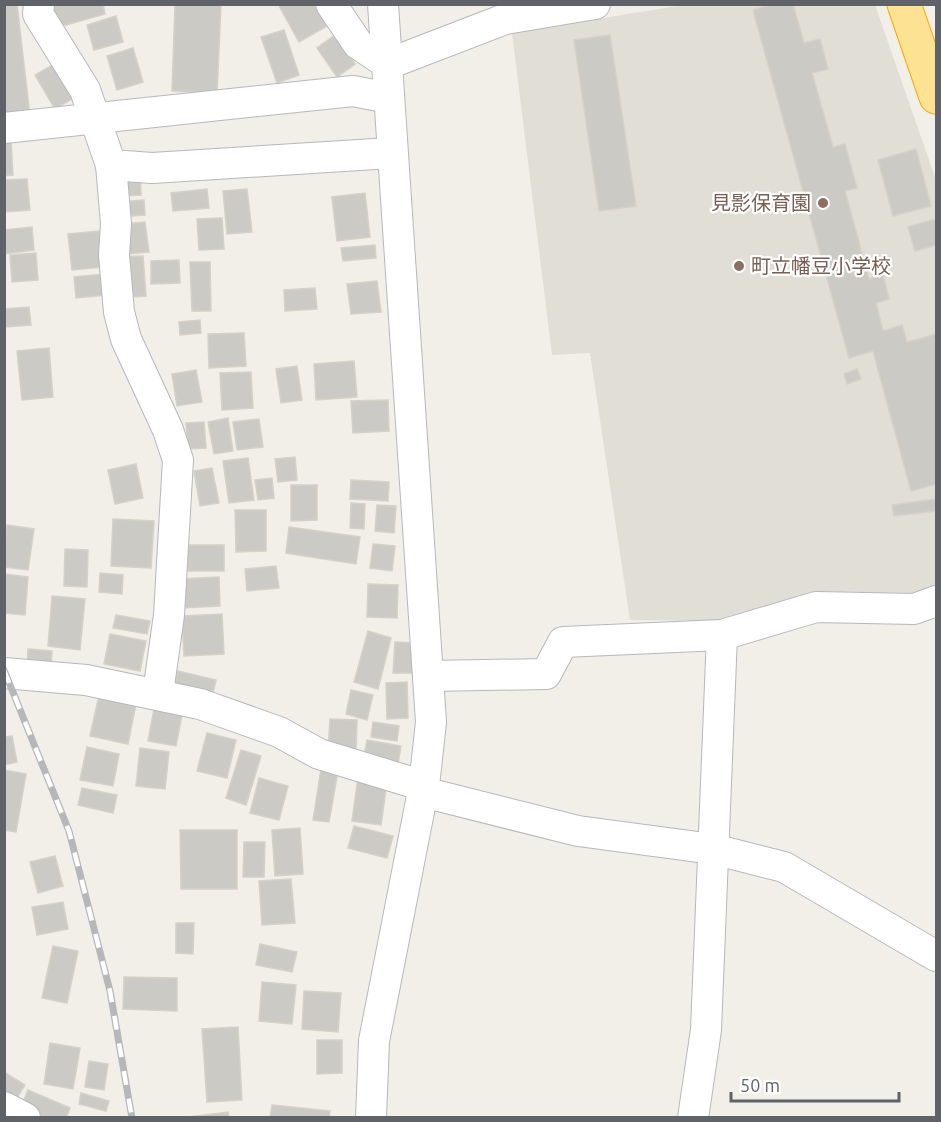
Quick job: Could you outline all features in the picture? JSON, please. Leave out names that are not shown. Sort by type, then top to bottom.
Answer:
[{"type":"highway","points":[[904,4],[936,97]]},
{"type":"street","points":[[39,4],[38,14],[85,90],[111,165],[116,224],[114,255],[119,312],[126,339],[168,430],[177,460],[169,615],[158,693]]},
{"type":"street","points":[[332,4],[358,44],[388,64]]},
{"type":"street","points":[[371,1118],[374,1041],[423,789],[431,722],[391,153],[383,4]]},
{"type":"street","points":[[388,64],[505,19],[595,4]]},
{"type":"street","points":[[4,128],[353,91],[389,98]]},
{"type":"street","points":[[111,165],[152,168],[391,153]]},
{"type":"street","points":[[428,676],[546,674],[563,642],[722,635],[816,607],[914,609],[936,601]]},
{"type":"street","points":[[693,1118],[706,1030],[722,635]]},
{"type":"street","points":[[4,673],[86,680],[158,693],[234,714],[279,732],[319,754],[423,789],[578,831],[712,849],[784,867],[936,956]]},
{"type":"street","points":[[4,1107],[25,1118]]},
{"type":"shaded area","name":"町立幡豆小学校","points":[[683,5],[875,5],[936,180],[936,586],[915,595],[721,621],[630,620],[590,353],[552,355],[512,33]]},
{"type":"building","points":[[4,4],[17,4],[30,116],[4,118]]},
{"type":"building","points":[[47,4],[103,4],[105,14],[55,28]]},
{"type":"building","points":[[175,4],[221,4],[217,93],[172,91]]},
{"type":"building","points":[[278,4],[314,4],[327,26],[299,42]]},
{"type":"building","points":[[773,4],[793,4],[804,43],[820,39],[828,69],[812,73],[833,147],[845,144],[857,188],[845,191],[869,279],[883,275],[889,299],[876,303],[883,331],[902,325],[907,342],[936,334],[936,484],[911,491],[873,351],[849,358],[753,10]]},
{"type":"building","points":[[116,16],[123,42],[94,50],[87,25]]},
{"type":"building","points":[[284,30],[299,75],[277,83],[261,37]]},
{"type":"building","points":[[335,35],[355,64],[337,77],[317,48]]},
{"type":"building","points":[[610,35],[636,206],[599,211],[574,40]]},
{"type":"building","points":[[133,48],[143,82],[117,90],[107,56]]},
{"type":"building","points":[[58,62],[77,96],[55,109],[35,75]]},
{"type":"building","points":[[11,140],[13,175],[4,176],[4,141]]},
{"type":"building","points":[[916,149],[931,206],[893,216],[878,160]]},
{"type":"building","points":[[140,170],[141,195],[124,196],[122,171]]},
{"type":"building","points":[[27,179],[30,210],[4,212],[4,180]]},
{"type":"building","points":[[207,189],[209,208],[173,211],[171,193]]},
{"type":"building","points":[[247,189],[252,232],[227,234],[223,191]]},
{"type":"building","points":[[365,193],[370,237],[337,241],[332,197]]},
{"type":"building","points":[[144,200],[145,215],[119,217],[118,202]]},
{"type":"building","points":[[222,218],[224,249],[199,250],[197,219]]},
{"type":"building","points":[[936,219],[936,245],[915,251],[908,227]]},
{"type":"building","points":[[145,222],[149,252],[128,254],[124,224]]},
{"type":"building","points":[[32,227],[34,250],[4,254],[4,230]]},
{"type":"building","points":[[99,231],[103,267],[72,270],[68,234]]},
{"type":"building","points":[[375,245],[376,258],[343,261],[341,248]]},
{"type":"building","points":[[36,253],[38,280],[12,282],[10,255]]},
{"type":"building","points":[[143,256],[146,296],[120,298],[117,257]]},
{"type":"building","points":[[179,260],[180,283],[151,284],[151,261]]},
{"type":"building","points":[[190,262],[210,262],[211,311],[192,311]]},
{"type":"building","points":[[104,274],[106,295],[76,298],[74,277]]},
{"type":"building","points":[[377,281],[381,312],[351,314],[347,284]]},
{"type":"building","points":[[315,288],[317,309],[285,311],[284,290]]},
{"type":"building","points":[[29,307],[31,325],[5,327],[4,309]]},
{"type":"building","points":[[200,320],[201,333],[180,335],[179,322]]},
{"type":"building","points":[[244,333],[246,366],[209,368],[208,334]]},
{"type":"building","points":[[49,348],[53,397],[22,400],[17,351]]},
{"type":"building","points":[[354,361],[357,397],[316,400],[314,364]]},
{"type":"building","points":[[297,366],[302,400],[281,403],[276,369]]},
{"type":"building","points":[[857,369],[861,379],[847,384],[844,374]]},
{"type":"building","points":[[196,370],[202,402],[177,406],[172,374]]},
{"type":"building","points":[[251,372],[253,408],[222,410],[220,373]]},
{"type":"building","points":[[388,400],[389,431],[353,433],[351,401]]},
{"type":"building","points":[[228,418],[233,451],[214,454],[208,422]]},
{"type":"building","points":[[259,419],[263,447],[237,450],[233,422]]},
{"type":"building","points":[[204,422],[206,448],[188,449],[186,423]]},
{"type":"building","points":[[295,457],[297,480],[278,482],[275,459]]},
{"type":"building","points":[[248,458],[254,500],[229,503],[223,461]]},
{"type":"building","points":[[136,464],[143,498],[115,504],[108,470]]},
{"type":"building","points":[[212,468],[219,503],[200,506],[194,471]]},
{"type":"building","points":[[272,478],[274,498],[258,500],[255,480]]},
{"type":"building","points":[[351,480],[389,482],[388,501],[350,499]]},
{"type":"building","points":[[291,485],[317,485],[317,520],[291,521]]},
{"type":"building","points":[[936,499],[936,511],[894,516],[892,505]]},
{"type":"building","points":[[351,503],[365,504],[364,529],[350,528]]},
{"type":"building","points":[[377,505],[396,506],[394,533],[375,531]]},
{"type":"building","points":[[235,510],[266,510],[266,551],[236,552]]},
{"type":"building","points":[[113,519],[154,521],[151,568],[111,566]]},
{"type":"building","points":[[7,525],[34,529],[28,570],[4,567]]},
{"type":"building","points":[[289,527],[360,537],[356,564],[286,553]]},
{"type":"building","points":[[373,544],[395,546],[392,571],[370,568]]},
{"type":"building","points":[[188,545],[224,545],[224,571],[188,571]]},
{"type":"building","points":[[65,549],[88,550],[87,587],[64,586]]},
{"type":"building","points":[[276,566],[279,588],[247,591],[245,569]]},
{"type":"building","points":[[100,573],[123,575],[122,594],[99,592]]},
{"type":"building","points":[[4,574],[28,577],[25,615],[4,613]]},
{"type":"building","points":[[219,577],[220,606],[181,608],[179,579]]},
{"type":"building","points":[[368,584],[398,585],[397,618],[367,617]]},
{"type":"building","points":[[52,596],[85,599],[80,650],[48,646]]},
{"type":"building","points":[[222,614],[224,654],[184,656],[182,616]]},
{"type":"building","points":[[116,615],[150,621],[147,634],[113,628]]},
{"type":"building","points":[[368,631],[391,638],[378,689],[354,682]]},
{"type":"building","points":[[110,634],[146,641],[140,671],[104,664]]},
{"type":"building","points":[[395,642],[414,643],[413,673],[393,673]]},
{"type":"building","points":[[28,649],[52,651],[51,667],[27,665]]},
{"type":"building","points":[[178,671],[216,680],[211,702],[173,693]]},
{"type":"building","points":[[407,682],[408,718],[387,719],[386,683]]},
{"type":"building","points":[[351,690],[373,695],[367,720],[346,714]]},
{"type":"building","points":[[100,691],[137,699],[128,744],[90,736]]},
{"type":"building","points":[[155,704],[183,710],[176,746],[148,741]]},
{"type":"building","points":[[330,719],[357,720],[356,753],[328,752]]},
{"type":"building","points":[[373,722],[399,726],[397,741],[371,737]]},
{"type":"building","points":[[207,733],[236,740],[227,778],[197,771]]},
{"type":"building","points":[[12,736],[17,762],[4,765],[4,737]]},
{"type":"building","points":[[367,740],[401,746],[397,769],[363,763]]},
{"type":"building","points":[[87,747],[119,754],[113,786],[80,780]]},
{"type":"building","points":[[140,748],[169,752],[165,789],[136,786]]},
{"type":"building","points":[[241,750],[261,756],[246,805],[226,798]]},
{"type":"building","points":[[321,769],[338,771],[329,822],[313,820]]},
{"type":"building","points":[[4,770],[26,774],[16,832],[4,830]]},
{"type":"building","points":[[358,777],[387,782],[381,825],[352,821]]},
{"type":"building","points":[[259,778],[288,786],[279,820],[250,813]]},
{"type":"building","points":[[82,788],[117,795],[113,813],[78,805]]},
{"type":"building","points":[[354,826],[393,836],[387,858],[348,848]]},
{"type":"building","points":[[300,828],[303,874],[275,876],[272,830]]},
{"type":"building","points":[[180,830],[237,830],[237,889],[181,889]]},
{"type":"building","points":[[244,842],[265,842],[264,877],[243,877]]},
{"type":"building","points":[[55,856],[63,886],[38,893],[30,862]]},
{"type":"building","points":[[291,879],[295,923],[262,925],[259,881]]},
{"type":"building","points":[[63,902],[68,929],[37,935],[32,907]]},
{"type":"building","points":[[176,923],[194,923],[193,954],[176,953]]},
{"type":"building","points":[[260,944],[297,952],[292,972],[256,965]]},
{"type":"building","points":[[53,946],[78,951],[67,1003],[42,998]]},
{"type":"building","points":[[124,977],[177,978],[177,1011],[123,1009]]},
{"type":"building","points":[[262,982],[296,985],[292,1024],[259,1021]]},
{"type":"building","points":[[304,991],[341,993],[338,1032],[302,1029]]},
{"type":"building","points":[[238,1027],[242,1100],[207,1102],[202,1029]]},
{"type":"building","points":[[317,1040],[342,1040],[342,1073],[317,1074]]},
{"type":"building","points":[[50,1043],[80,1048],[73,1089],[44,1084]]},
{"type":"building","points":[[89,1061],[108,1064],[104,1090],[85,1087]]},
{"type":"building","points":[[4,1072],[25,1085],[15,1101],[4,1094]]},
{"type":"building","points":[[28,1090],[70,1108],[66,1118],[46,1118],[21,1107]]},
{"type":"building","points":[[81,1093],[109,1101],[106,1111],[79,1104]]},
{"type":"building","points":[[272,1105],[330,1111],[329,1118],[270,1118]]},
{"type":"building","points":[[228,1112],[229,1118],[180,1118]]},
{"type":"railway","points":[[4,670],[69,831],[110,991],[132,1118]]},
{"type":"place","name":"見影保育園","points":[[823,203]]},
{"type":"place","name":"町立幡豆小学校","points":[[739,266]]}]
